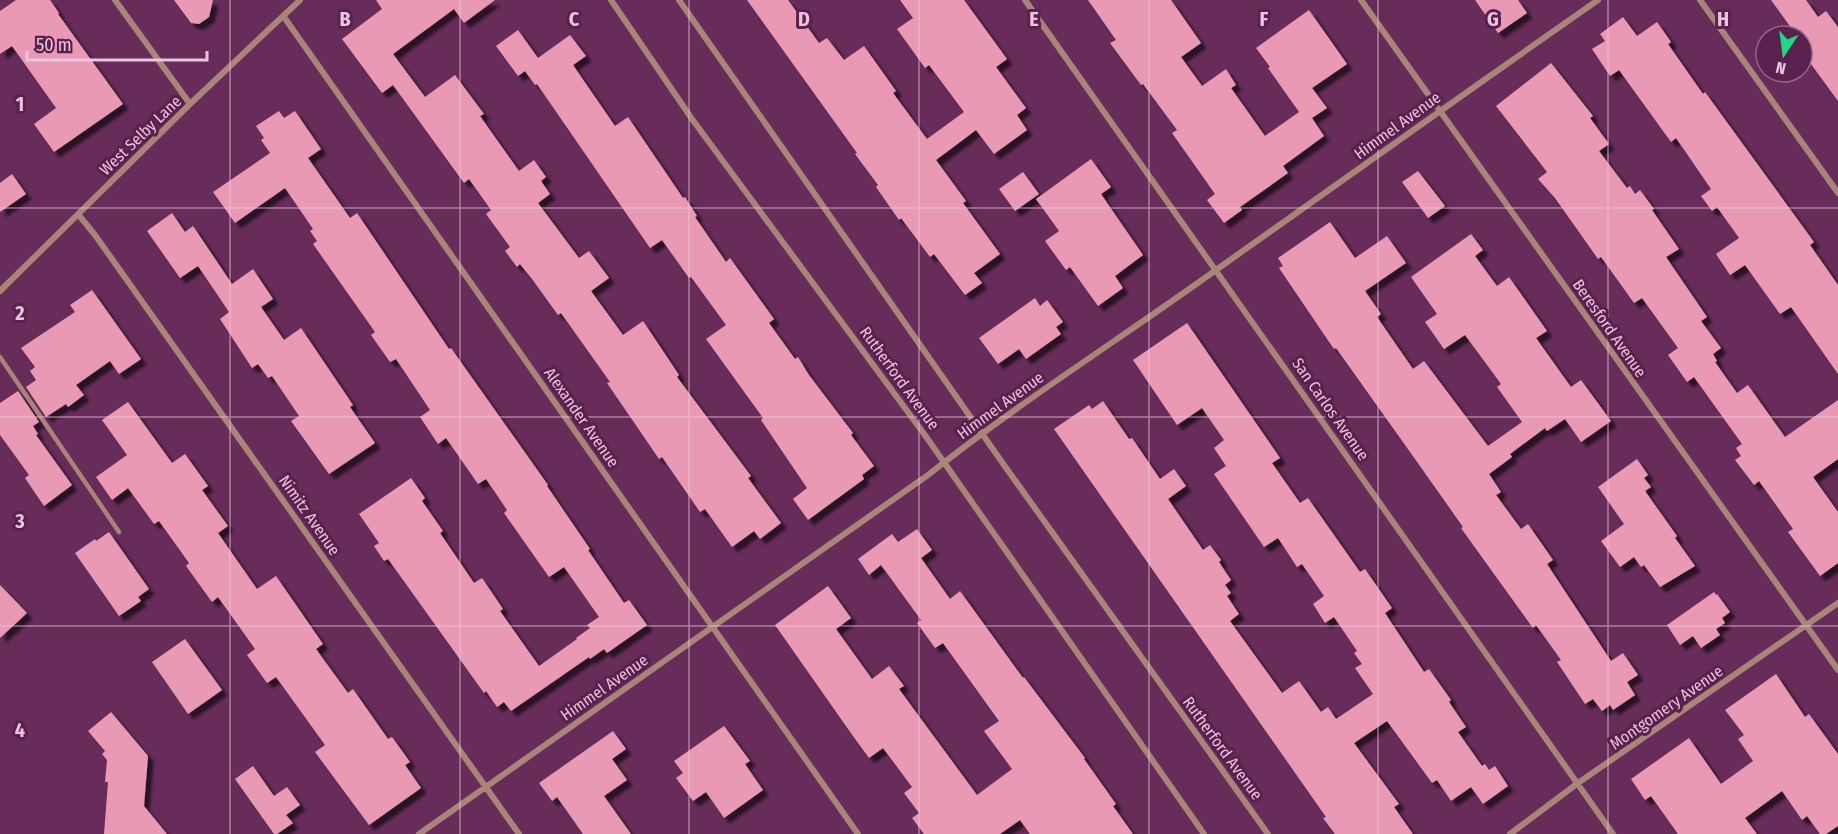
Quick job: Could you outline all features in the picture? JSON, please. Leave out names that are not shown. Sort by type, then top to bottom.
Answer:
[{"type":"street","points":[[115,0],[190,104]]},
{"type":"street","name":"West Selby Lane","points":[[0,291],[190,104],[300,0]]},
{"type":"street","name":"Rutherford Avenue","points":[[611,0],[692,119],[945,462],[1204,834]]},
{"type":"street","name":"Rutherford Avenue","points":[[679,0],[1004,465],[1268,834]]},
{"type":"street","name":"San Carlos Avenue","points":[[1025,0],[1613,834]]},
{"type":"street","name":"Beresford Avenue","points":[[1361,0],[1838,670]]},
{"type":"street","name":"Himmel Avenue","points":[[419,834],[1598,0]]},
{"type":"street","points":[[1700,0],[1838,193]]},
{"type":"street","name":"Alexander Avenue","points":[[284,17],[858,834]]},
{"type":"street","name":"Nimitz Avenue","points":[[78,214],[519,834]]},
{"type":"street","name":"Montgomery Avenue","points":[[1510,834],[1578,783],[1838,603]]},
{"type":"lane","points":[[0,357],[119,532]]},
{"type":"building","points":[[16,0],[50,0],[123,104],[54,152],[34,124],[56,108],[12,46],[0,54],[0,11]]},
{"type":"building","points":[[174,0],[213,0],[209,17],[199,24],[191,23]]},
{"type":"building","points":[[376,0],[495,0],[464,23],[454,9],[393,54],[425,97],[455,75],[484,114],[480,116],[519,171],[534,160],[546,177],[541,181],[550,194],[538,203],[579,258],[589,251],[609,278],[591,291],[623,335],[643,321],[679,375],[677,377],[751,476],[748,478],[781,523],[760,539],[754,531],[732,547],[705,509],[700,512],[662,457],[659,459],[607,383],[610,382],[561,313],[558,315],[520,264],[517,267],[505,251],[510,247],[486,214],[491,210],[469,179],[464,183],[393,85],[382,93],[342,39],[382,9]]},
{"type":"building","points":[[747,0],[788,0],[819,43],[827,38],[844,60],[864,46],[896,91],[893,93],[927,139],[964,112],[929,65],[925,68],[897,29],[913,18],[900,0],[964,0],[1007,59],[996,67],[1026,108],[1017,115],[1027,130],[994,154],[976,130],[936,160],[966,201],[963,203],[1000,254],[974,273],[982,283],[965,295],[934,254],[930,257],[901,218],[899,220],[876,187],[878,185],[855,154],[857,153]]},
{"type":"building","points":[[1088,0],[1171,0],[1201,43],[1181,57],[1202,86],[1226,69],[1236,85],[1231,88],[1265,136],[1299,112],[1256,48],[1309,10],[1347,64],[1312,88],[1327,108],[1312,118],[1324,136],[1283,166],[1288,173],[1240,207],[1242,210],[1224,223],[1207,200],[1215,194],[1172,133],[1177,130],[1110,43],[1116,40]]},
{"type":"building","points":[[1475,0],[1518,0],[1527,13],[1498,33]]},
{"type":"building","points":[[1771,0],[1806,0],[1818,17],[1826,11],[1838,27],[1838,101],[1814,68],[1814,24],[1788,24]]},
{"type":"building","points":[[1623,17],[1637,36],[1657,22],[1671,42],[1668,44],[1703,94],[1705,92],[1814,242],[1810,245],[1838,285],[1838,374],[1791,307],[1780,314],[1745,265],[1730,275],[1716,254],[1739,238],[1717,207],[1712,211],[1701,196],[1711,189],[1676,138],[1671,142],[1619,70],[1610,76],[1592,49],[1605,41],[1600,34]]},
{"type":"building","points":[[518,30],[538,58],[570,35],[586,56],[573,65],[615,126],[628,117],[683,198],[685,197],[697,216],[695,217],[726,262],[730,258],[774,319],[769,323],[795,359],[798,357],[874,466],[862,475],[864,479],[808,520],[793,499],[807,488],[761,420],[763,418],[706,339],[726,325],[662,240],[650,248],[537,84],[535,85],[525,71],[518,76],[496,46]]},
{"type":"building","points":[[1551,63],[1593,116],[1590,118],[1609,144],[1599,151],[1627,188],[1630,186],[1635,194],[1640,190],[1679,249],[1666,257],[1707,317],[1701,321],[1721,348],[1713,354],[1717,361],[1715,362],[1737,393],[1748,385],[1785,437],[1838,400],[1838,459],[1813,477],[1838,512],[1838,563],[1820,576],[1788,532],[1793,529],[1759,481],[1754,485],[1735,460],[1741,456],[1736,448],[1742,444],[1694,377],[1687,382],[1668,355],[1678,348],[1642,298],[1634,303],[1601,257],[1598,259],[1555,198],[1538,179],[1547,172],[1496,106]]},
{"type":"building","points":[[279,111],[284,118],[295,111],[321,149],[308,158],[350,218],[357,213],[449,349],[451,348],[548,485],[624,603],[629,600],[647,625],[607,653],[604,649],[590,659],[589,657],[511,711],[504,702],[497,707],[486,691],[484,693],[388,559],[384,561],[374,546],[379,543],[359,514],[411,478],[425,498],[422,501],[443,531],[440,533],[474,583],[482,578],[503,609],[500,611],[539,666],[577,639],[590,628],[587,625],[599,617],[564,567],[549,577],[504,513],[507,510],[486,479],[478,484],[446,438],[438,444],[420,417],[430,410],[396,359],[390,362],[371,335],[375,332],[313,244],[317,241],[310,231],[313,229],[285,188],[235,223],[213,192],[270,153],[261,140],[264,138],[256,126]]},
{"type":"building","points":[[1091,159],[1111,187],[1101,194],[1143,255],[1115,276],[1123,288],[1098,306],[1070,267],[1066,270],[1045,241],[1059,231],[1036,199]]},
{"type":"building","points":[[1418,171],[1445,206],[1428,218],[1402,182]]},
{"type":"building","points":[[1023,172],[1039,194],[1015,211],[999,189]]},
{"type":"building","points":[[12,174],[26,194],[0,212],[0,183]]},
{"type":"building","points":[[172,213],[185,232],[193,226],[232,284],[253,269],[273,299],[261,307],[284,340],[301,328],[353,405],[350,407],[375,443],[329,474],[291,421],[299,416],[272,376],[268,378],[258,364],[252,368],[220,319],[229,312],[198,266],[180,278],[147,231]]},
{"type":"building","points":[[1330,222],[1355,258],[1387,236],[1406,263],[1365,291],[1381,314],[1377,317],[1413,369],[1424,361],[1488,446],[1522,422],[1497,387],[1501,384],[1465,335],[1444,349],[1425,322],[1437,314],[1411,277],[1471,234],[1483,250],[1475,256],[1497,286],[1509,277],[1547,331],[1536,338],[1571,387],[1581,380],[1611,421],[1581,442],[1565,419],[1547,431],[1545,428],[1510,454],[1512,457],[1489,474],[1501,492],[1496,495],[1521,529],[1528,524],[1553,560],[1547,564],[1611,661],[1623,653],[1638,675],[1627,682],[1635,695],[1613,710],[1610,705],[1602,711],[1593,699],[1585,704],[1557,662],[1561,660],[1536,625],[1533,628],[1476,549],[1461,528],[1463,527],[1336,348],[1334,349],[1279,268],[1283,266],[1278,258]]},
{"type":"building","points":[[92,290],[141,359],[119,374],[110,361],[76,385],[84,395],[68,407],[66,404],[46,417],[26,387],[36,380],[30,371],[35,367],[21,348],[75,312],[70,305]]},
{"type":"building","points":[[1035,298],[1040,306],[1047,300],[1063,322],[1056,327],[1061,334],[1026,359],[1019,349],[998,364],[979,338]]},
{"type":"building","points":[[1187,323],[1280,458],[1272,463],[1300,503],[1308,498],[1360,572],[1365,569],[1392,608],[1385,613],[1424,672],[1429,669],[1451,700],[1449,702],[1466,727],[1458,732],[1482,766],[1485,764],[1489,770],[1495,766],[1508,786],[1483,804],[1471,787],[1451,801],[1437,780],[1432,783],[1387,721],[1354,743],[1399,804],[1394,807],[1413,834],[1335,834],[1323,818],[1326,817],[1054,429],[1089,405],[1092,409],[1103,401],[1160,479],[1174,469],[1186,486],[1168,499],[1203,550],[1210,545],[1221,560],[1219,562],[1231,580],[1225,585],[1231,593],[1227,596],[1239,614],[1230,621],[1282,693],[1299,681],[1321,712],[1328,707],[1336,719],[1373,694],[1355,668],[1362,664],[1354,653],[1357,651],[1334,617],[1325,623],[1313,604],[1324,596],[1302,564],[1297,567],[1278,538],[1264,547],[1214,474],[1226,466],[1214,448],[1224,440],[1202,408],[1177,425],[1133,360]]},
{"type":"building","points":[[18,391],[39,422],[33,426],[38,434],[36,435],[72,485],[44,506],[25,478],[29,475],[0,435],[0,403]]},
{"type":"building","points":[[128,402],[172,463],[185,454],[208,486],[202,490],[228,526],[218,533],[257,589],[276,576],[323,644],[316,649],[348,693],[353,689],[388,739],[392,737],[410,762],[405,765],[421,788],[369,825],[315,752],[325,745],[276,677],[267,683],[247,655],[255,649],[218,597],[212,602],[186,566],[189,563],[159,521],[154,524],[128,488],[112,500],[96,477],[127,455],[102,420]]},
{"type":"building","points":[[1637,459],[1648,475],[1644,478],[1651,487],[1645,491],[1695,566],[1660,587],[1644,565],[1641,567],[1634,557],[1620,567],[1601,541],[1624,524],[1598,487]]},
{"type":"building","points":[[917,529],[932,550],[921,558],[950,599],[960,591],[1085,758],[1116,804],[1113,806],[1133,834],[1030,834],[1020,820],[1000,834],[924,834],[912,818],[919,813],[904,793],[912,787],[883,748],[869,758],[853,736],[775,625],[828,586],[851,618],[836,629],[872,679],[889,666],[904,686],[899,689],[977,795],[1012,769],[984,731],[999,721],[943,643],[935,648],[917,623],[921,620],[881,565],[869,575],[858,559],[892,534],[898,542]]},
{"type":"building","points":[[109,532],[149,589],[138,597],[141,601],[119,616],[75,553]]},
{"type":"building","points":[[0,585],[27,613],[0,638]]},
{"type":"building","points":[[1714,592],[1730,612],[1722,618],[1725,623],[1716,629],[1720,635],[1701,648],[1693,636],[1680,645],[1667,625]]},
{"type":"building","points":[[185,639],[222,690],[188,714],[152,662]]},
{"type":"building","points":[[1776,674],[1805,717],[1809,714],[1838,754],[1838,826],[1826,834],[1820,834],[1807,816],[1802,820],[1782,791],[1745,818],[1757,834],[1678,834],[1651,796],[1645,800],[1631,779],[1689,738],[1721,784],[1753,761],[1738,739],[1744,735],[1725,710]]},
{"type":"building","points":[[111,712],[148,756],[144,806],[167,834],[104,834],[108,782],[105,782],[107,760],[102,754],[105,751],[88,731]]},
{"type":"building","points":[[724,726],[750,761],[745,764],[763,790],[724,818],[706,792],[693,801],[676,778],[683,773],[674,761]]},
{"type":"building","points":[[613,731],[626,749],[612,759],[627,780],[604,796],[631,834],[583,834],[557,797],[552,801],[539,783]]},
{"type":"building","points":[[253,766],[274,796],[287,787],[300,805],[286,815],[293,823],[277,834],[274,834],[235,779]]}]
